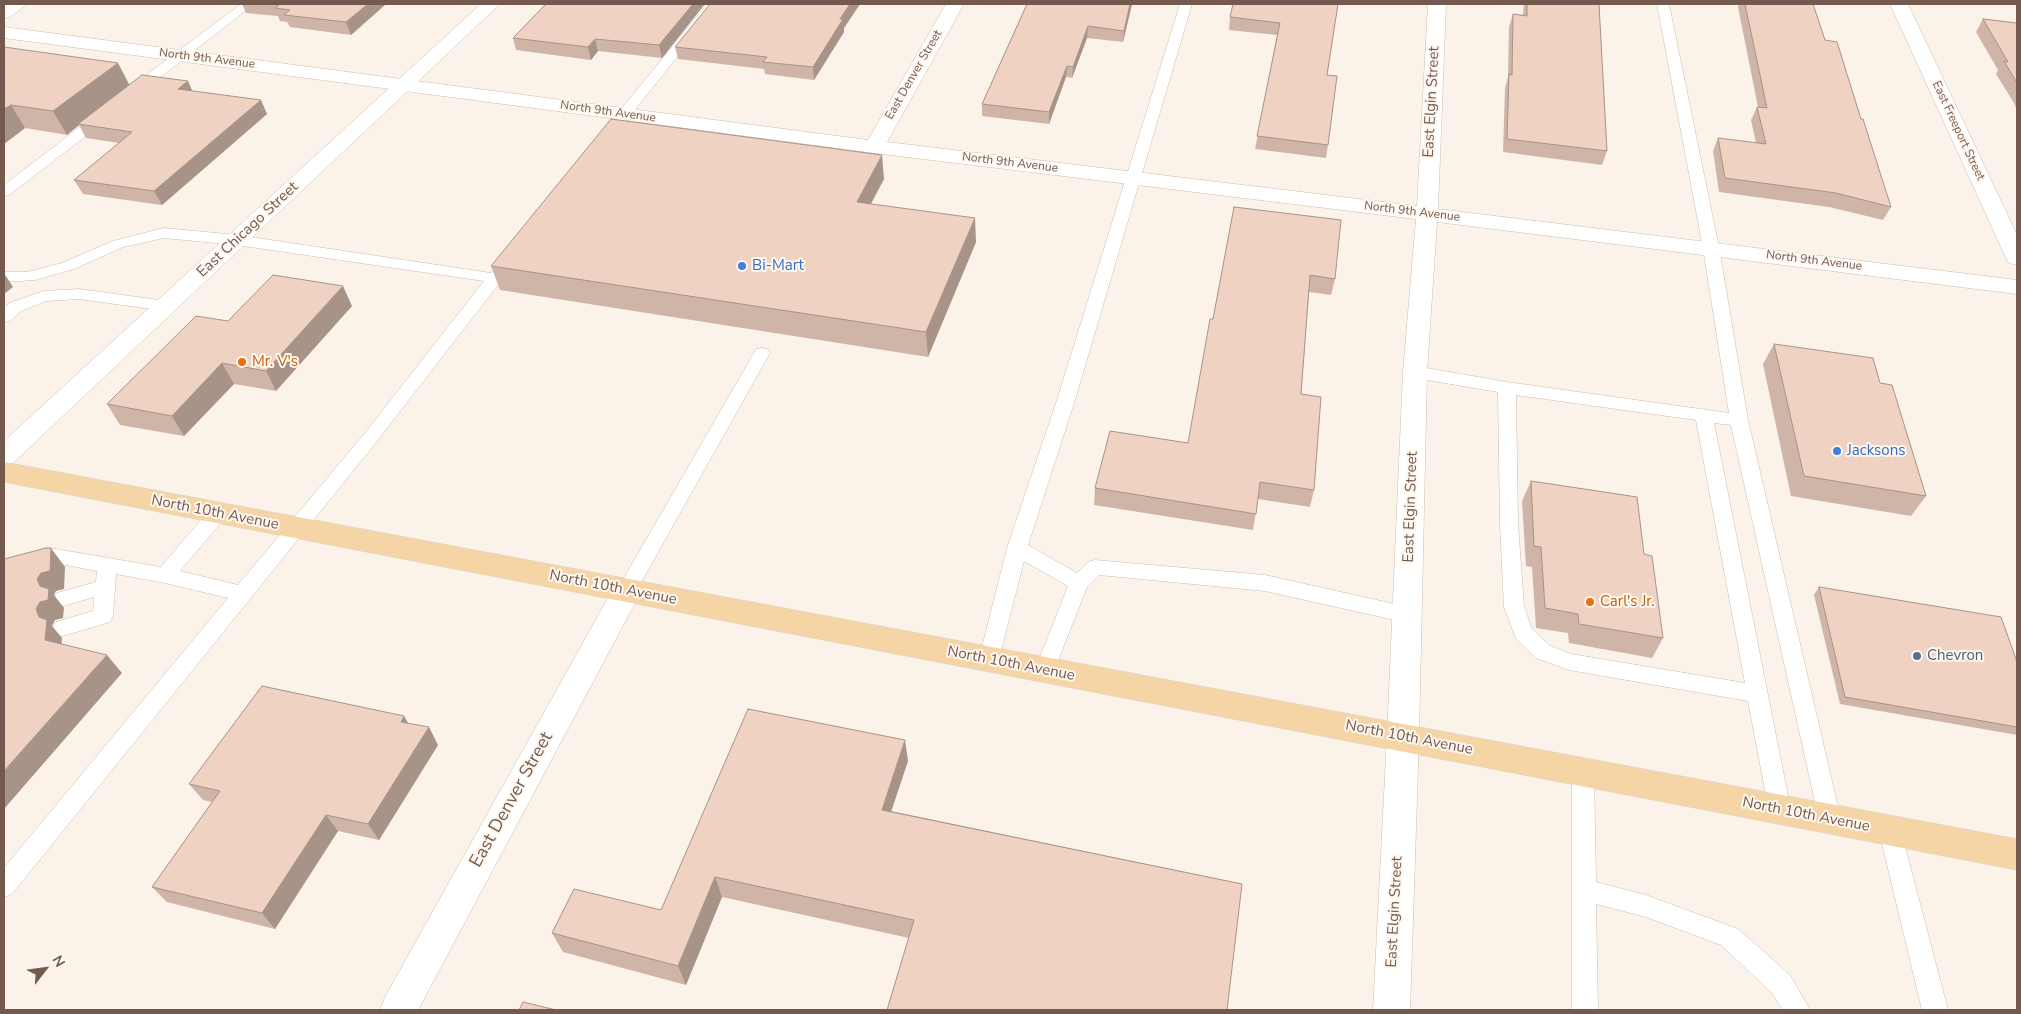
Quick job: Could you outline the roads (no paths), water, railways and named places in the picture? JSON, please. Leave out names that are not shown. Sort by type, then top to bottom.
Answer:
[{"type":"main road","name":"North 10th Avenue","points":[[4,472],[2017,855]]},
{"type":"street","points":[[4,13],[18,4]]},
{"type":"street","name":"East Chicago Street","points":[[4,456],[406,85],[491,4]]},
{"type":"street","name":"East Denver Street","points":[[874,147],[955,4]]},
{"type":"street","name":"East Elgin Street","points":[[1391,1010],[1408,615],[1415,372],[1427,214],[1437,4]]},
{"type":"street","name":"East Freeport Street","points":[[1899,4],[2017,258]]},
{"type":"street","name":"North 9th Avenue","points":[[4,33],[874,147],[1711,248],[2017,287]]},
{"type":"street","name":"East Denver Street","points":[[398,1010],[627,590]]},
{"type":"lane","points":[[126,97],[248,4]]},
{"type":"lane","points":[[606,138],[713,4]]},
{"type":"lane","points":[[989,660],[1017,548],[1066,400],[1186,4]]},
{"type":"lane","points":[[1663,4],[1711,248],[1740,420],[1830,820]]},
{"type":"lane","points":[[4,192],[111,109]]},
{"type":"lane","points":[[4,277],[29,276],[68,266],[118,244],[164,233],[237,240],[495,278]]},
{"type":"lane","points":[[4,886],[297,529],[520,247]]},
{"type":"lane","points":[[4,316],[15,307],[44,296],[79,294],[166,306]]},
{"type":"lane","points":[[627,590],[762,353]]},
{"type":"lane","points":[[1415,372],[1507,388],[1740,420]]},
{"type":"lane","points":[[1507,388],[1509,524],[1514,607],[1523,633],[1543,652],[1569,662],[1758,694]]},
{"type":"lane","points":[[1704,415],[1780,811]]},
{"type":"lane","points":[[165,575],[218,513]]},
{"type":"lane","points":[[1017,548],[1079,584]]},
{"type":"lane","points":[[4,568],[50,555],[165,575],[244,594]]},
{"type":"lane","points":[[63,628],[103,616],[107,564]]},
{"type":"lane","points":[[1045,670],[1079,584],[1095,567],[1265,583],[1408,615]]},
{"type":"lane","points":[[64,598],[105,587]]},
{"type":"lane","points":[[1583,772],[1585,1010]]},
{"type":"lane","points":[[1890,831],[1940,1009]]},
{"type":"lane","points":[[1584,890],[1646,906],[1729,937],[1781,984],[1797,1010]]},
{"type":"place","name":"Bi-Mart","points":[[742,266]]},
{"type":"place","name":"Mr. V's","points":[[242,362]]},
{"type":"place","name":"Jacksons","points":[[1837,451]]},
{"type":"place","name":"Carl's Jr.","points":[[1590,602]]},
{"type":"place","name":"Chevron","points":[[1917,656]]}]
